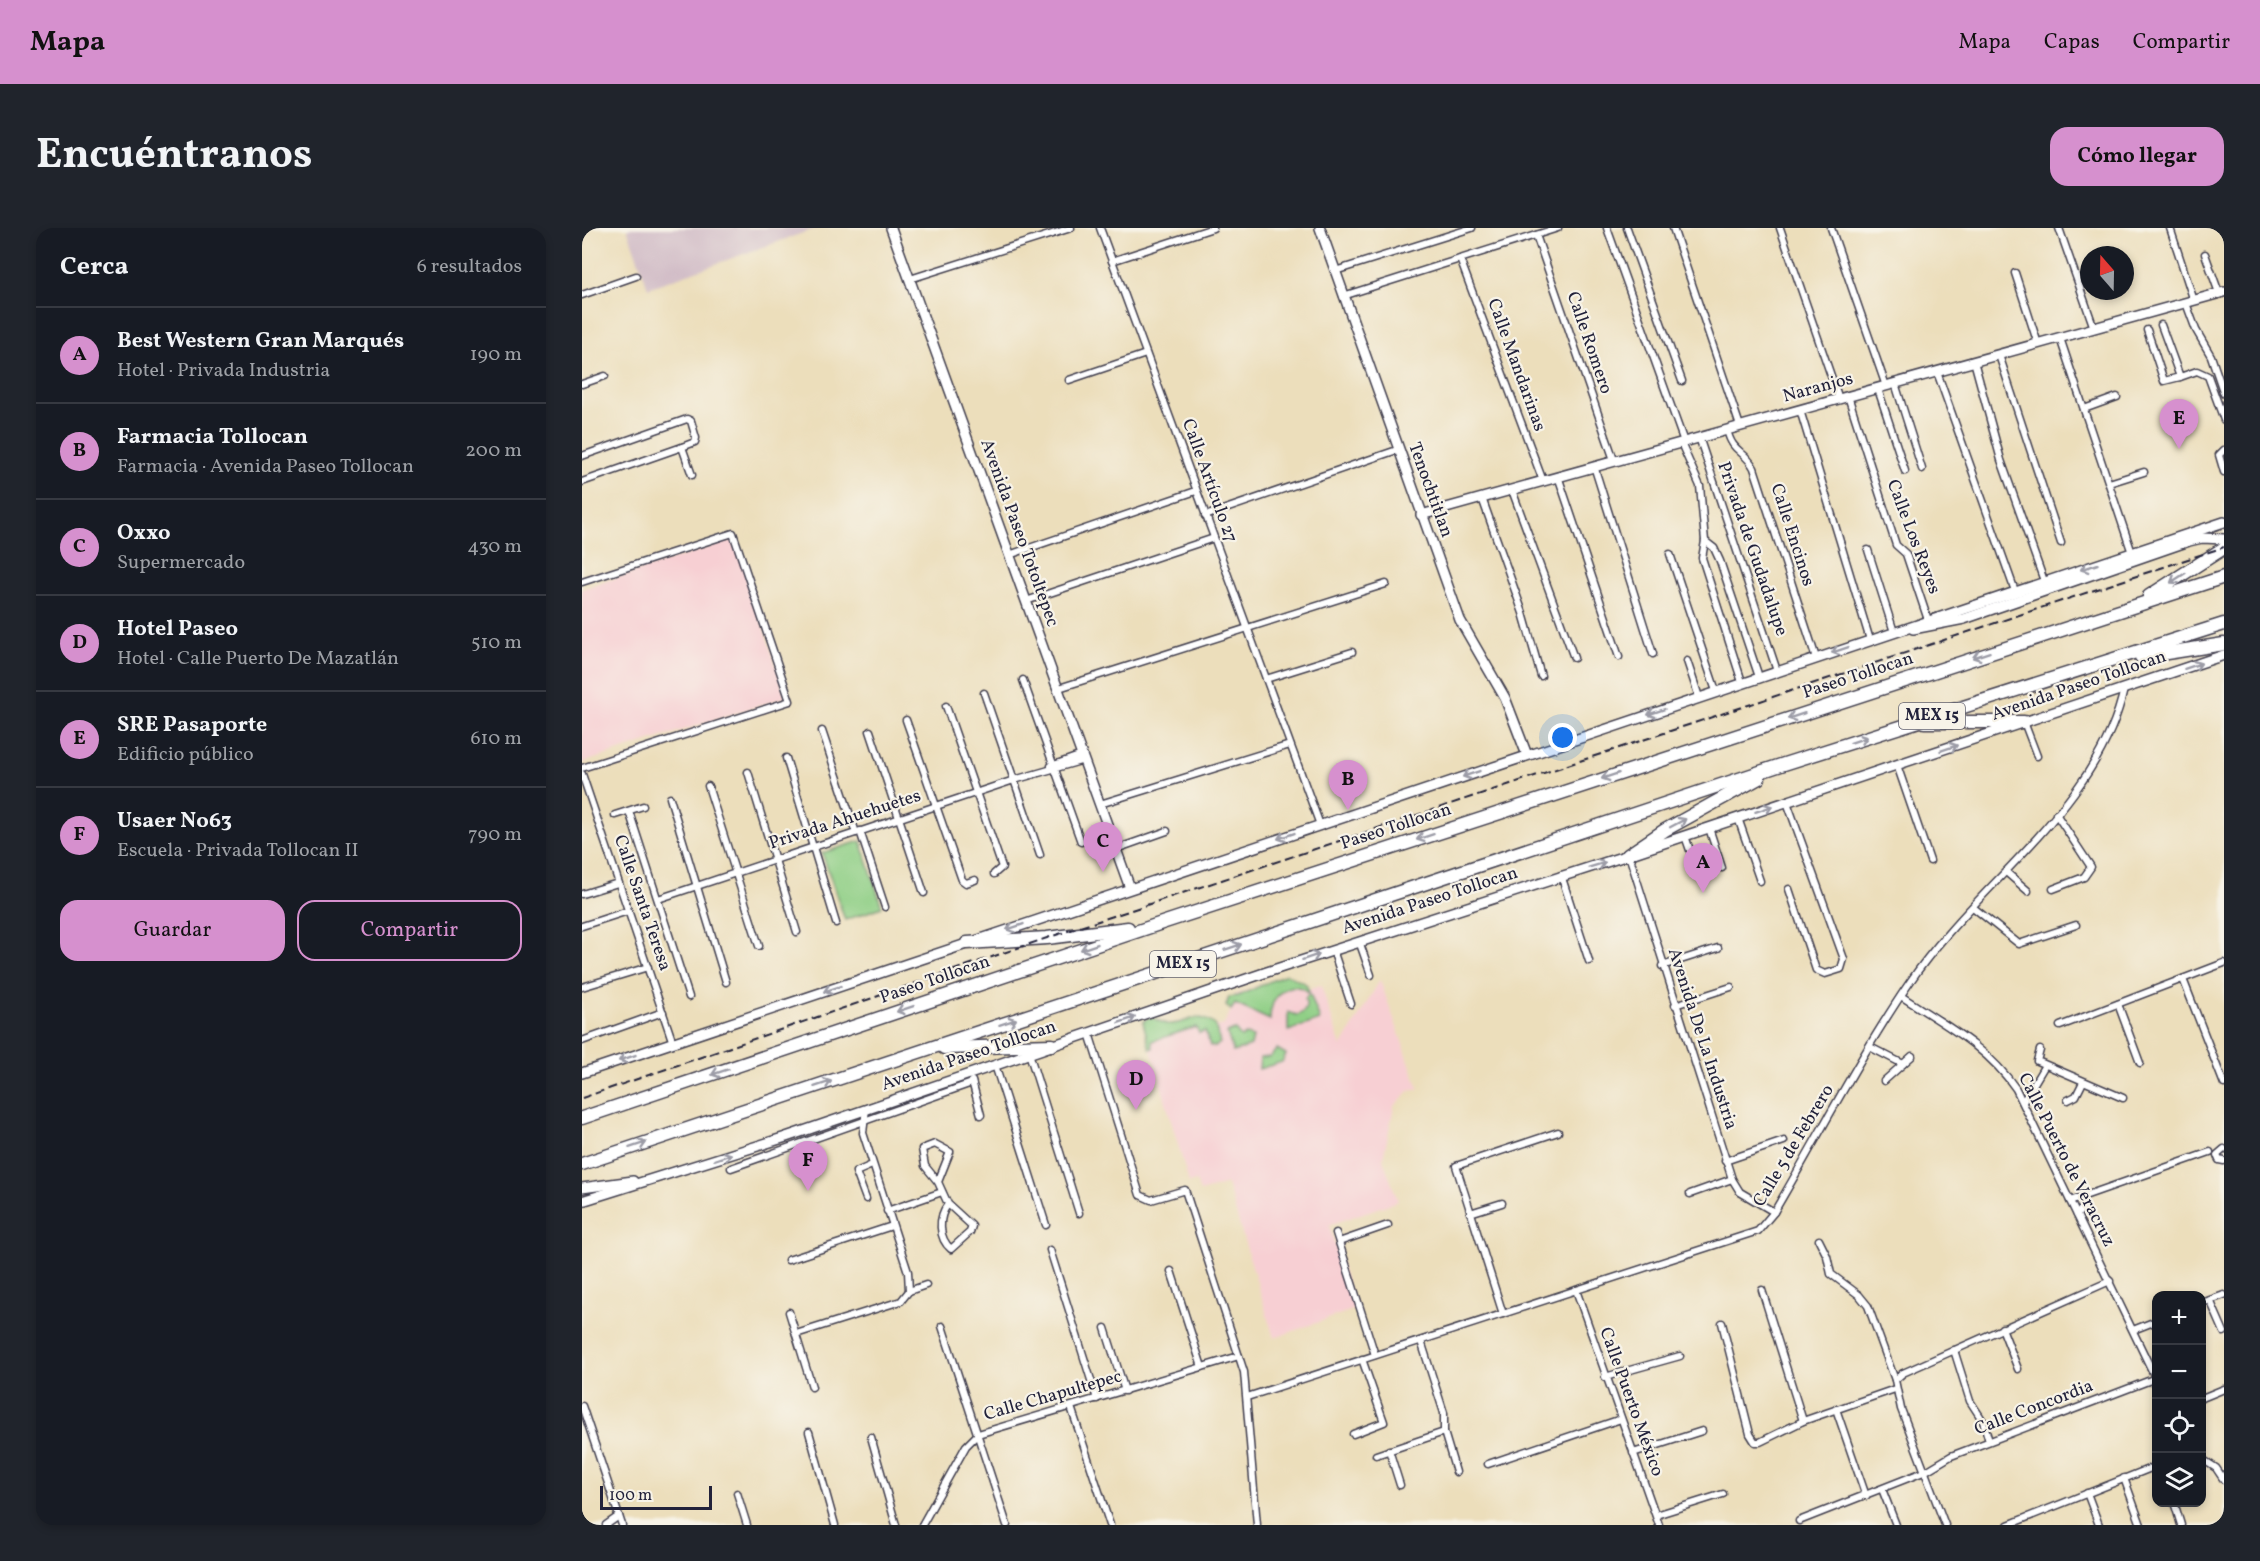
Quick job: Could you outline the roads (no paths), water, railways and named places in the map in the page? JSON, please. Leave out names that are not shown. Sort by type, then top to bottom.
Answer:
[{"type":"highway","points":[[2131,606],[2224,548]]},
{"type":"highway","name":"Paseo Tollocan","points":[[582,1118],[1165,922],[2224,577]]},
{"type":"highway","name":"MEX 15","points":[[582,1164],[1784,764],[2224,624]]},
{"type":"highway","points":[[2081,669],[2224,644]]},
{"type":"highway","points":[[1914,722],[2024,722]]},
{"type":"highway","points":[[1629,855],[1665,830],[1784,764]]},
{"type":"highway","points":[[967,943],[1047,938],[1165,922]]},
{"type":"highway","points":[[928,1048],[1052,1046]]},
{"type":"main road","name":"Avenida Paseo Totoltepec","points":[[891,228],[1130,888]]},
{"type":"main road","name":"Tenochtitlan","points":[[1320,228],[1397,450],[1460,620],[1505,698],[1527,755]]},
{"type":"main road","name":"Naranjos","points":[[1421,515],[2222,293]]},
{"type":"main road","points":[[582,1073],[2224,522]]},
{"type":"main road","points":[[1895,631],[1946,624],[2188,542],[2202,538],[2224,539]]},
{"type":"main road","name":"Avenida Paseo Tollocan","points":[[582,1201],[844,1117],[1359,941],[1629,855],[2224,655]]},
{"type":"main road","name":"Avenida Paseo Tollocan","points":[[582,1188],[647,1180]]},
{"type":"street","points":[[910,279],[1071,228]]},
{"type":"street","name":"Calle Artículo 27","points":[[1100,228],[1320,825]]},
{"type":"street","points":[[1112,261],[1214,228]]},
{"type":"street","points":[[1335,271],[1451,231],[1472,228]]},
{"type":"street","points":[[1343,296],[1558,228]]},
{"type":"street","points":[[1607,228],[1682,442],[1699,482],[1705,541],[1702,558],[1742,682]]},
{"type":"street","points":[[1628,228],[1682,381]]},
{"type":"street","points":[[1673,228],[1740,426]]},
{"type":"street","name":"Calle Los Reyes","points":[[1780,228],[1896,545],[1906,554],[1928,620]]},
{"type":"street","points":[[1831,228],[1886,386],[1922,469]]},
{"type":"street","points":[[2059,228],[2094,328]]},
{"type":"street","points":[[2170,228],[2196,330],[2211,356],[2224,394]]},
{"type":"street","name":"Calle Romero","points":[[1536,235],[1614,460]]},
{"type":"street","points":[[2205,254],[2222,293]]},
{"type":"street","name":"Calle Mandarinas","points":[[1460,259],[1543,481]]},
{"type":"street","points":[[2015,273],[2038,344]]},
{"type":"street","points":[[582,295],[636,276]]},
{"type":"street","points":[[2161,325],[2180,377]]},
{"type":"street","points":[[2146,330],[2164,381],[2197,371],[2208,376],[2224,420]]},
{"type":"street","points":[[2060,338],[2132,553]]},
{"type":"street","points":[[1069,380],[1146,354]]},
{"type":"street","points":[[1999,355],[2061,543]]},
{"type":"street","points":[[1974,361],[2001,460],[2044,581]]},
{"type":"street","points":[[1937,372],[2015,591]]},
{"type":"street","points":[[582,384],[605,376]]},
{"type":"street","points":[[1886,386],[1905,471]]},
{"type":"street","points":[[2084,409],[2117,397]]},
{"type":"street","points":[[1800,410],[1870,640]]},
{"type":"street","points":[[582,456],[689,419],[696,440],[582,482]]},
{"type":"street","name":"Calle Encinos","points":[[1727,430],[1731,445],[1746,456],[1754,468],[1816,658]]},
{"type":"street","name":"Privada de Gudadalupe","points":[[1699,437],[1777,671]]},
{"type":"street","points":[[682,447],[692,475]]},
{"type":"street","points":[[1205,516],[1397,450]]},
{"type":"street","points":[[2224,450],[2219,455],[2224,472]]},
{"type":"street","points":[[1594,466],[1653,654]]},
{"type":"street","points":[[2109,483],[2144,472]]},
{"type":"street","points":[[1558,477],[1618,657]]},
{"type":"street","points":[[1512,490],[1574,658]]},
{"type":"street","points":[[1009,555],[1196,491]]},
{"type":"street","points":[[1482,498],[1523,613],[1540,676]]},
{"type":"street","points":[[582,582],[733,533],[790,701],[582,768]]},
{"type":"street","points":[[1026,601],[1214,538]]},
{"type":"street","points":[[1705,541],[1714,548],[1720,561],[1759,677]]},
{"type":"street","points":[[1868,550],[1895,631]]},
{"type":"street","points":[[1670,554],[1716,691]]},
{"type":"street","points":[[1059,688],[1386,584]]},
{"type":"street","points":[[1266,679],[1352,652]]},
{"type":"street","points":[[1687,661],[1699,697]]},
{"type":"street","points":[[1023,680],[1081,842]]},
{"type":"street","name":"Calle 5 de Febrero","points":[[1247,1397],[1758,1231],[1774,1212],[1870,1047],[1920,968],[2056,814],[2109,735],[2119,715],[2124,689]]},
{"type":"street","points":[[984,693],[1040,855]]},
{"type":"street","points":[[946,706],[1002,867],[994,874]]},
{"type":"street","points":[[906,720],[963,880],[966,883],[975,880]]},
{"type":"street","points":[[2024,722],[2037,756]]},
{"type":"street","points":[[870,730],[924,893]]},
{"type":"street","points":[[822,731],[885,907]]},
{"type":"street","points":[[1100,804],[1290,745]]},
{"type":"street","name":"Privada Ahuehuetes","points":[[658,899],[1083,757]]},
{"type":"street","points":[[786,758],[836,923]]},
{"type":"street","points":[[1897,765],[1930,861]]},
{"type":"street","points":[[748,772],[797,932]]},
{"type":"street","name":"Calle Santa Teresa","points":[[582,774],[673,1042]]},
{"type":"street","points":[[708,786],[759,946]]},
{"type":"street","points":[[670,798],[726,982]]},
{"type":"street","points":[[1787,802],[1844,958],[1841,969],[1825,974],[1816,970],[1790,889]]},
{"type":"street","points":[[615,815],[643,806]]},
{"type":"street","points":[[629,811],[689,997]]},
{"type":"street","points":[[2053,889],[2084,877],[2090,872],[2090,863],[2056,814]]},
{"type":"street","points":[[1738,818],[1760,881]]},
{"type":"street","points":[[1709,828],[1722,868]]},
{"type":"street","points":[[1116,849],[1167,831]]},
{"type":"street","points":[[1684,836],[1699,876]]},
{"type":"street","name":"Avenida De La Industria","points":[[1629,855],[1662,966],[1732,1179],[1740,1192],[1774,1212]]},
{"type":"street","points":[[2006,872],[2028,891]]},
{"type":"street","points":[[1561,875],[1589,961]]},
{"type":"street","points":[[582,894],[618,883]]},
{"type":"street","points":[[1974,908],[2019,944],[2076,925]]},
{"type":"street","points":[[582,926],[628,911]]},
{"type":"street","points":[[1359,941],[1371,975]]},
{"type":"street","points":[[1662,966],[1718,948]]},
{"type":"street","points":[[1333,950],[1351,1004]]},
{"type":"street","points":[[2060,1026],[2224,963]]},
{"type":"street","points":[[582,987],[648,967]]},
{"type":"street","points":[[2183,979],[2224,1084]]},
{"type":"street","points":[[1675,1005],[1731,987]]},
{"type":"street","name":"Calle Puerto de Veracruz","points":[[1901,996],[1983,1051],[2006,1075],[2023,1102],[2152,1370]]},
{"type":"street","points":[[2118,1004],[2140,1063]]},
{"type":"street","points":[[582,1041],[663,1012]]},
{"type":"street","points":[[1089,1033],[1142,1198],[1148,1200],[1185,1190],[1239,1356],[1247,1397],[1257,1525]]},
{"type":"street","points":[[1870,1047],[1903,1064]]},
{"type":"street","points":[[2040,1050],[2037,1061],[2123,1098]]},
{"type":"street","points":[[1029,1053],[1079,1213]]},
{"type":"street","points":[[1884,1081],[1912,1056]]},
{"type":"street","points":[[995,1065],[1046,1225]]},
{"type":"street","points":[[2023,1102],[2045,1065]]},
{"type":"street","points":[[972,1073],[972,1083],[981,1115]]},
{"type":"street","points":[[2068,1100],[2076,1095],[2083,1082]]},
{"type":"street","points":[[731,1168],[972,1083]]},
{"type":"street","points":[[866,1109],[862,1133],[908,1272],[909,1291]]},
{"type":"street","points":[[844,1117],[862,1133]]},
{"type":"street","points":[[1503,1314],[1456,1166],[1558,1132]]},
{"type":"street","points":[[1725,1161],[1784,1141]]},
{"type":"street","points":[[938,1182],[950,1154],[948,1150],[935,1144],[924,1148],[921,1154],[928,1170],[938,1182],[948,1204],[972,1226],[970,1232],[951,1250],[940,1225],[941,1214],[948,1204]]},
{"type":"street","points":[[2224,1149],[2217,1155],[2220,1161],[2224,1161]]},
{"type":"street","points":[[2070,1202],[2210,1152]]},
{"type":"street","points":[[866,1199],[856,1173],[872,1165]]},
{"type":"street","points":[[1690,1194],[1732,1179]]},
{"type":"street","points":[[887,1211],[942,1192]]},
{"type":"street","points":[[2077,1215],[2083,1207],[2084,1197]]},
{"type":"street","points":[[1470,1213],[1502,1203]]},
{"type":"street","points":[[1339,1242],[1388,1225]]},
{"type":"street","points":[[788,1260],[892,1226]]},
{"type":"street","points":[[1335,1233],[1376,1355]]},
{"type":"street","points":[[1819,1240],[1827,1256],[1831,1275],[1859,1295],[1868,1306],[1895,1380],[1895,1389],[1912,1440],[1926,1471],[1945,1525]]},
{"type":"street","points":[[1050,1251],[1097,1399]]},
{"type":"street","points":[[1171,1271],[1202,1367]]},
{"type":"street","points":[[1895,1380],[1903,1373],[2110,1281]]},
{"type":"street","points":[[796,1334],[901,1300],[909,1291],[926,1285]]},
{"type":"street","name":"Calle Puerto México","points":[[1576,1290],[1659,1525]]},
{"type":"street","points":[[1762,1290],[1803,1421]]},
{"type":"street","points":[[2206,1302],[2224,1294]]},
{"type":"street","points":[[2210,1300],[2224,1332]]},
{"type":"street","points":[[789,1312],[812,1387]]},
{"type":"street","points":[[1722,1323],[1753,1440],[1761,1442],[1803,1421],[1895,1389]]},
{"type":"street","points":[[2133,1330],[2152,1323]]},
{"type":"street","points":[[942,1326],[1007,1525]]},
{"type":"street","points":[[1105,1328],[1125,1390]]},
{"type":"street","points":[[2002,1328],[2018,1369]]},
{"type":"street","points":[[1421,1341],[1444,1413],[1444,1432],[1456,1472]]},
{"type":"street","points":[[1954,1350],[1970,1401],[1983,1420],[1989,1441]]},
{"type":"street","name":"Calle Chapultepec","points":[[922,1525],[966,1446],[978,1434],[1239,1356]]},
{"type":"street","points":[[1605,1377],[1680,1356]]},
{"type":"street","points":[[1353,1434],[1384,1422],[1362,1359]]},
{"type":"street","name":"Calle Concordia","points":[[1799,1521],[1926,1471],[1944,1459],[1989,1441],[2152,1380]]},
{"type":"street","points":[[2206,1396],[2224,1389]]},
{"type":"street","points":[[1071,1407],[1110,1525]]},
{"type":"street","points":[[582,1409],[622,1525]]},
{"type":"street","points":[[1836,1409],[1866,1496]]},
{"type":"street","points":[[1488,1464],[1621,1419]]},
{"type":"street","points":[[1633,1453],[1702,1431]]},
{"type":"street","points":[[809,1432],[834,1525]]},
{"type":"street","points":[[1376,1455],[1444,1432]]},
{"type":"street","points":[[871,1437],[896,1525]]},
{"type":"street","points":[[1389,1450],[1400,1485]]},
{"type":"street","points":[[2206,1461],[2216,1467],[2224,1480]]},
{"type":"street","points":[[2008,1525],[2024,1522],[2087,1493],[2152,1468]]},
{"type":"street","points":[[2124,1478],[2141,1525]]},
{"type":"street","points":[[1882,1489],[1896,1525]]},
{"type":"street","points":[[737,1493],[747,1525]]},
{"type":"street","points":[[2087,1493],[2099,1525]]},
{"type":"street","points":[[1656,1515],[1723,1494]]},
{"type":"street","points":[[2175,1507],[2181,1525]]},
{"type":"street","points":[[606,1525],[619,1516]]},
{"type":"railway","points":[[582,1098],[1047,938],[2224,547]]},
{"type":"place","name":"SRE Pasaporte","points":[[2179,449]]},
{"type":"place","name":"Farmacia Tollocan","points":[[1348,810]]},
{"type":"place","name":"Oxxo","points":[[1103,872]]},
{"type":"place","name":"Best Western Gran Marqués","points":[[1703,893]]},
{"type":"place","name":"Hotel Paseo","points":[[1136,1110]]},
{"type":"place","name":"Usaer No63","points":[[808,1191]]}]
